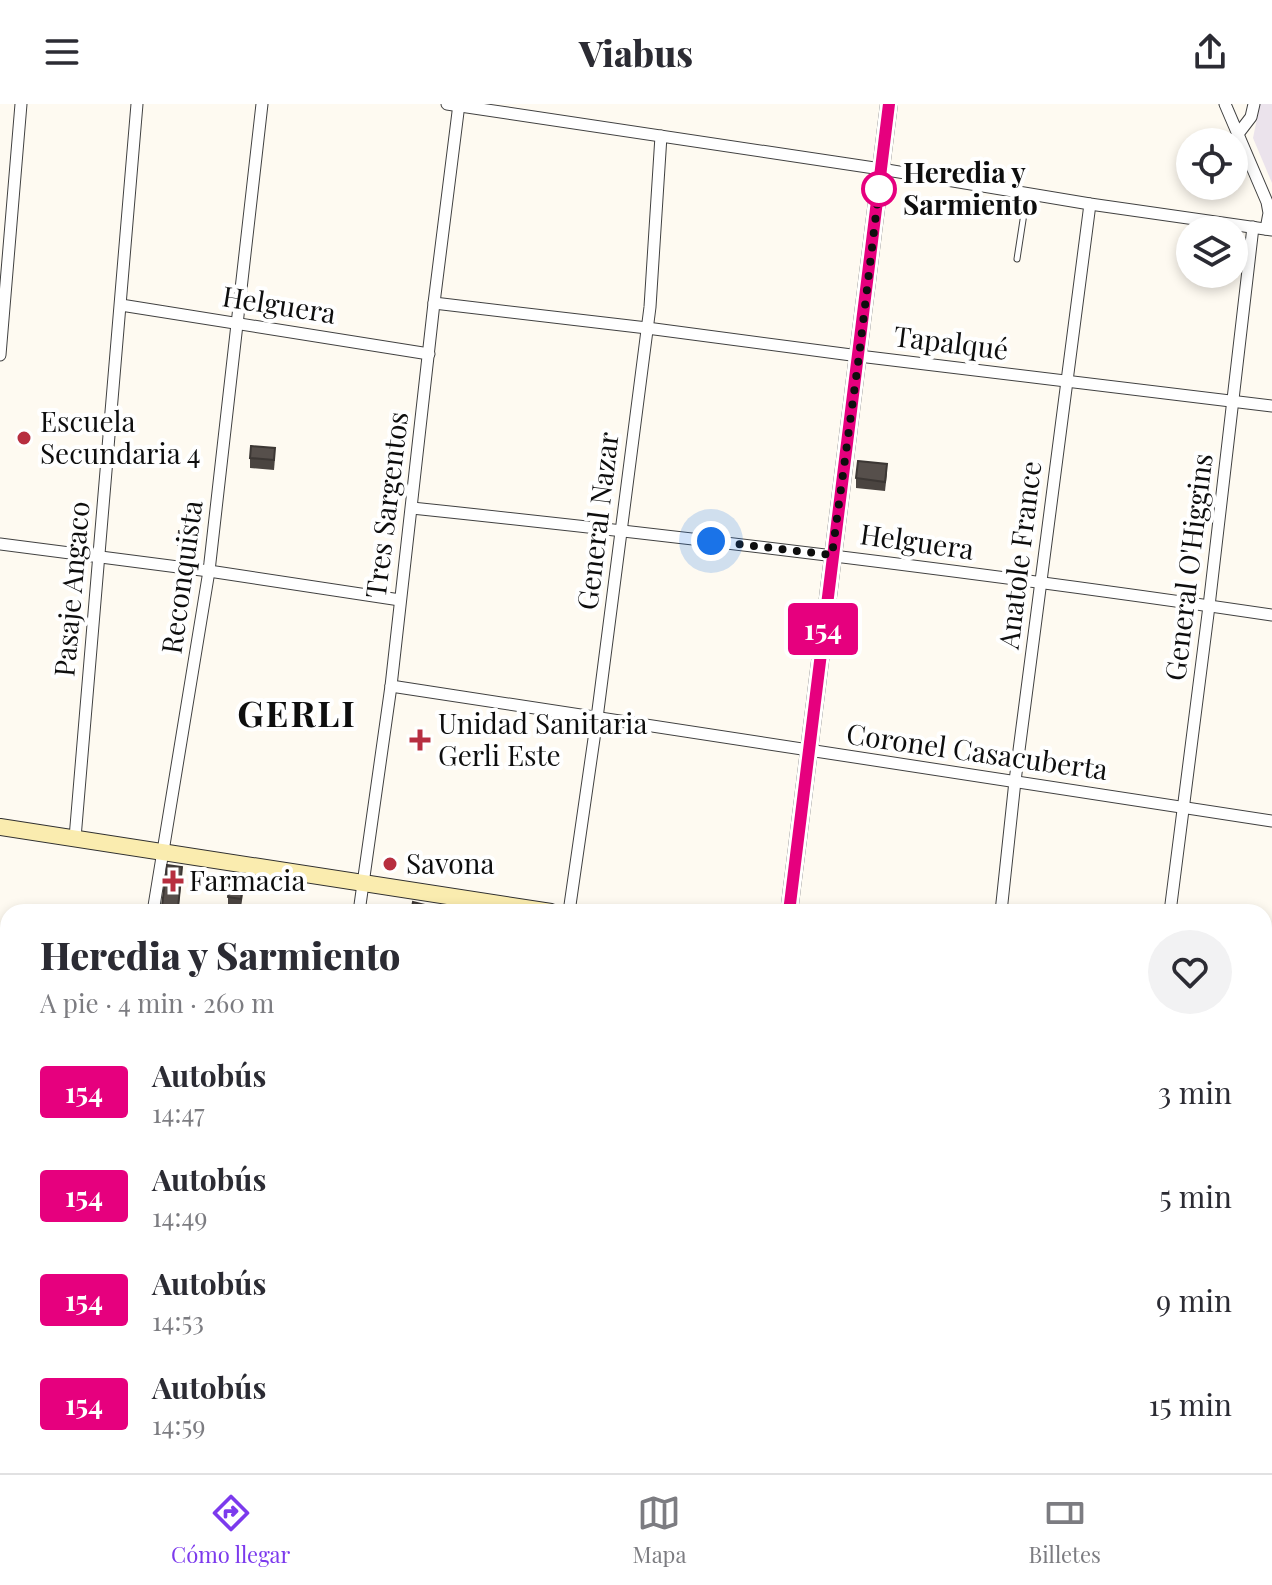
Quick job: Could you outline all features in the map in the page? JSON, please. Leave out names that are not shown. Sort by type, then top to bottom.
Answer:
[{"type":"street","points":[[0,355],[21,104]]},
{"type":"street","name":"Pasaje Angaco","points":[[75,838],[137,104]]},
{"type":"street","name":"Reconquista","points":[[154,904],[209,571],[262,104]]},
{"type":"street","points":[[790,904],[889,104]]},
{"type":"street","name":"General O'Higgins","points":[[1225,104],[1235,128]]},
{"type":"street","points":[[1243,128],[1251,117],[1254,104]]},
{"type":"street","points":[[455,105],[1264,229]]},
{"type":"street","name":"Tres Sargentos","points":[[360,904],[391,686],[455,105]]},
{"type":"street","name":"General Nazar","points":[[570,904],[650,307],[661,136]]},
{"type":"street","name":"General O'Higgins","points":[[1171,904],[1232,401],[1269,213],[1248,157]]},
{"type":"street","name":"Anatole France","points":[[1002,904],[1090,204]]},
{"type":"street","name":"Tapalqué","points":[[434,303],[1272,406]]},
{"type":"street","name":"Helguera","points":[[121,305],[429,354]]},
{"type":"street","name":"Helguera","points":[[412,508],[832,555],[1272,615]]},
{"type":"street","points":[[0,544],[400,600]]},
{"type":"street","name":"Coronel Casacuberta","points":[[391,686],[1272,821]]},
{"type":"street","points":[[0,827],[497,904]]},
{"type":"lane","points":[[1017,259],[1027,193]]},
{"type":"shaded area","points":[[1260,104],[1272,104],[1272,183],[1253,138]]},
{"type":"building","points":[[251,446],[275,448],[274,460],[250,458]]},
{"type":"building","points":[[858,461],[887,464],[885,482],[856,478]]},
{"type":"building","points":[[179,531],[193,532],[192,546],[178,545]]},
{"type":"building","points":[[167,865],[182,867],[178,904],[162,904]]},
{"type":"building","points":[[231,874],[244,875],[241,899],[228,897]]},
{"type":"bus line","name":"154","points":[[790,904],[889,104]]},
{"type":"place","name":"Heredia y Sarmiento","points":[[879,189]]},
{"type":"place","name":"Escuela Secundaria 4","points":[[24,438]]},
{"type":"place","name":"Unidad Sanitaria Gerli Este","points":[[420,740]]},
{"type":"place","name":"Savona","points":[[390,864]]},
{"type":"place","name":"Farmacia","points":[[173,881]]},
{"type":"district","name":"GERLI","points":[[297,714]]},
{"type":"route","points":[[711,541],[832,555],[879,189]]}]
